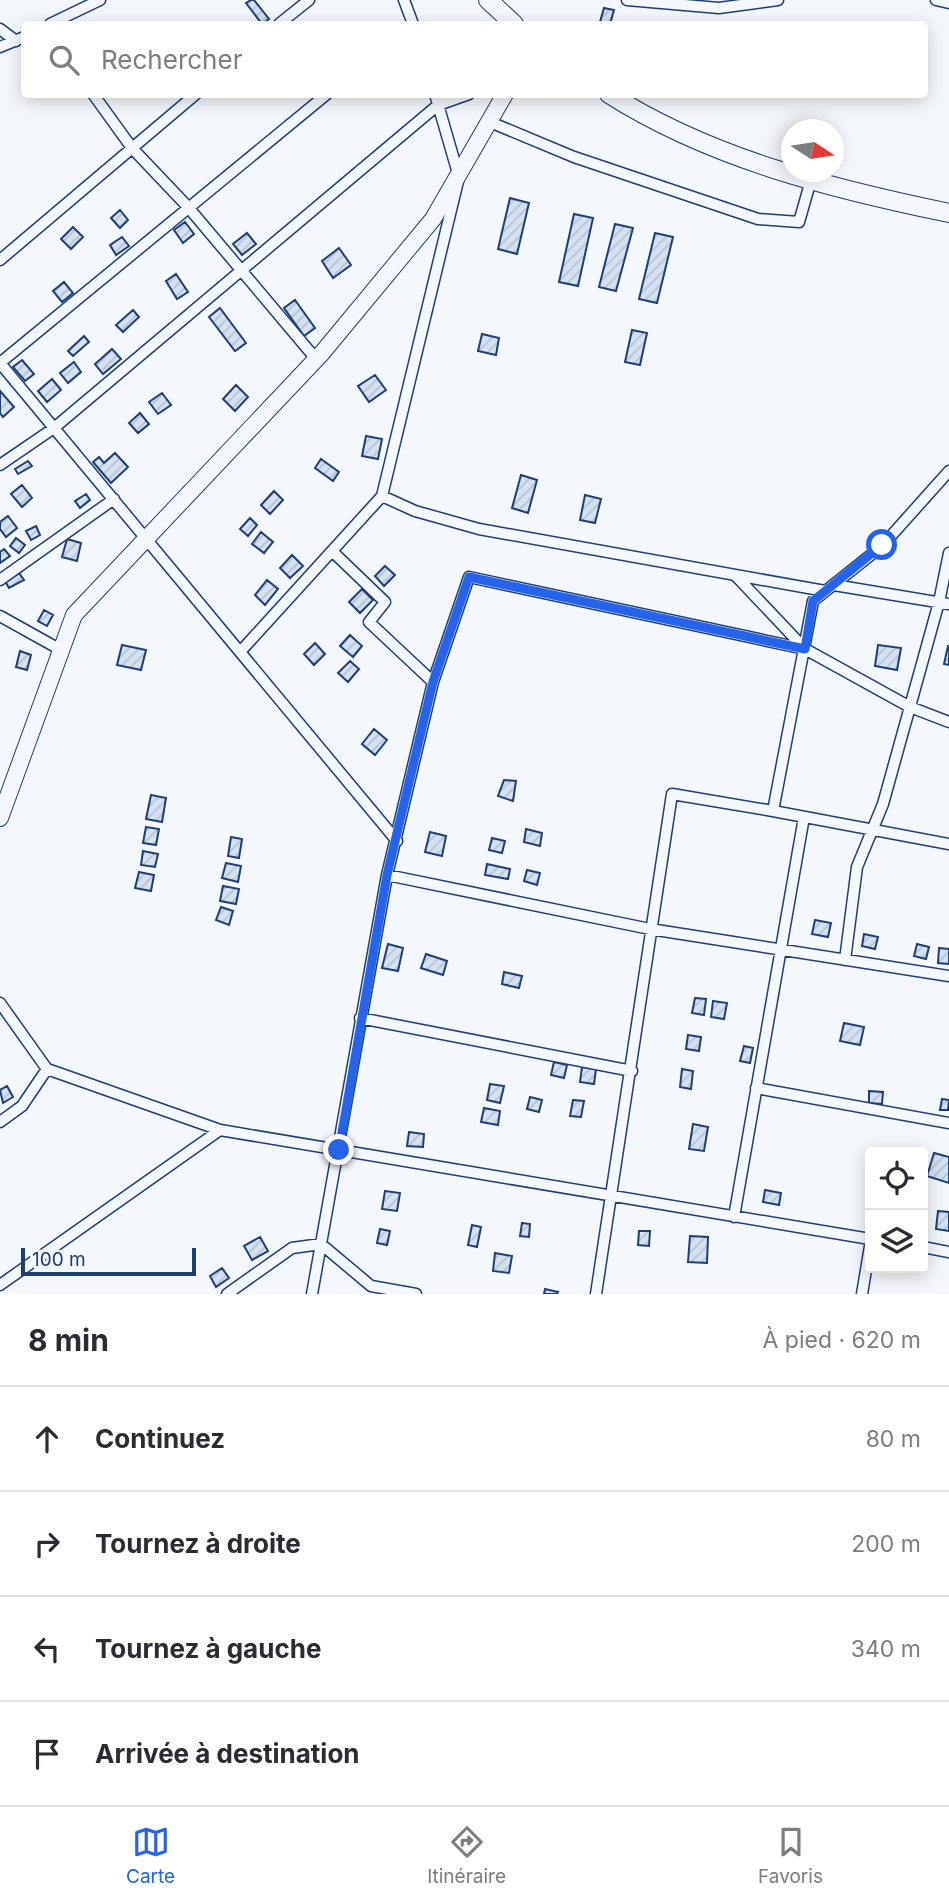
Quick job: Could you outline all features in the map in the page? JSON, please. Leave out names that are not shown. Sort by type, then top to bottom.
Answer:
[{"type":"main road","points":[[488,0],[511,21]]},
{"type":"main road","points":[[618,98],[723,151],[781,170]]},
{"type":"main road","points":[[819,182],[949,213]]},
{"type":"street","points":[[56,21],[100,0]]},
{"type":"street","points":[[283,21],[309,0]]},
{"type":"street","points":[[404,0],[412,21]]},
{"type":"street","points":[[627,0],[719,8],[778,0]]},
{"type":"street","points":[[936,0],[949,3]]},
{"type":"street","points":[[0,29],[20,39]]},
{"type":"street","points":[[0,47],[20,39]]},
{"type":"street","points":[[96,98],[132,148],[188,207],[316,359]]},
{"type":"street","points":[[0,260],[191,98]]},
{"type":"street","points":[[322,98],[0,363],[397,841]]},
{"type":"street","points":[[0,818],[4,796],[74,615],[316,359],[433,219],[503,98]]},
{"type":"street","points":[[0,465],[54,428],[242,272],[436,100],[459,177],[382,496],[240,652]]},
{"type":"street","points":[[490,122],[574,157],[758,219],[799,222],[810,182]]},
{"type":"street","points":[[773,811],[813,601],[882,545],[949,471]]},
{"type":"street","points":[[382,496],[415,511],[479,528],[736,576],[944,603]]},
{"type":"street","points":[[0,580],[114,499]]},
{"type":"street","points":[[333,552],[385,602],[369,622],[433,682]]},
{"type":"street","points":[[845,960],[857,867],[873,829],[944,603],[949,553]]},
{"type":"street","points":[[736,576],[805,649]]},
{"type":"street","points":[[312,1294],[387,875],[433,682],[469,577],[805,649],[910,707],[949,722]]},
{"type":"street","points":[[0,616],[61,650]]},
{"type":"street","points":[[596,1294],[672,794],[949,844]]},
{"type":"street","points":[[734,1217],[804,817]]},
{"type":"street","points":[[387,875],[650,929],[949,976]]},
{"type":"street","points":[[0,1003],[47,1069],[220,1130],[865,1238]]},
{"type":"street","points":[[360,1017],[632,1071]]},
{"type":"street","points":[[0,1122],[22,1106],[47,1069]]},
{"type":"street","points":[[756,1088],[949,1123]]},
{"type":"street","points":[[0,1285],[220,1130]]},
{"type":"street","points":[[227,1294],[292,1248],[321,1244],[371,1286],[416,1294]]},
{"type":"street","points":[[928,1249],[949,1252]]},
{"type":"street","points":[[862,1294],[866,1273]]},
{"type":"building","points":[[254,0],[269,19],[260,21],[246,3]]},
{"type":"building","points":[[604,8],[614,10],[611,21],[600,21]]},
{"type":"building","points":[[510,198],[529,203],[517,254],[498,249]]},
{"type":"building","points":[[120,210],[128,220],[120,228],[111,218]]},
{"type":"building","points":[[574,214],[593,218],[578,286],[559,282]]},
{"type":"building","points":[[185,222],[194,234],[183,243],[174,230]]},
{"type":"building","points":[[615,224],[633,228],[616,291],[599,287]]},
{"type":"building","points":[[73,227],[83,237],[71,249],[61,239]]},
{"type":"building","points":[[247,233],[256,244],[242,255],[233,244]]},
{"type":"building","points":[[655,233],[673,237],[657,303],[639,299]]},
{"type":"building","points":[[122,237],[129,246],[116,255],[110,245]]},
{"type":"building","points":[[339,248],[351,265],[333,278],[322,261]]},
{"type":"building","points":[[176,274],[188,292],[177,299],[166,281]]},
{"type":"building","points":[[64,282],[73,293],[62,302],[53,291]]},
{"type":"building","points":[[295,300],[315,328],[304,336],[284,308]]},
{"type":"building","points":[[220,308],[246,343],[235,351],[209,317]]},
{"type":"building","points":[[133,310],[139,317],[123,332],[116,325]]},
{"type":"building","points":[[632,330],[647,333],[640,365],[625,362]]},
{"type":"building","points":[[482,334],[499,338],[496,355],[478,351]]},
{"type":"building","points":[[84,336],[89,342],[73,356],[68,351]]},
{"type":"building","points":[[112,349],[121,359],[103,374],[95,364]]},
{"type":"building","points":[[22,360],[34,374],[25,381],[13,367]]},
{"type":"building","points":[[74,362],[81,372],[68,383],[60,373]]},
{"type":"building","points":[[375,375],[386,390],[369,402],[358,386]]},
{"type":"building","points":[[52,379],[61,390],[47,402],[38,391]]},
{"type":"building","points":[[236,385],[248,397],[235,411],[223,399]]},
{"type":"building","points":[[0,391],[14,407],[3,417],[0,413]]},
{"type":"building","points":[[162,393],[171,405],[158,414],[149,402]]},
{"type":"building","points":[[140,413],[149,424],[138,433],[129,423]]},
{"type":"building","points":[[366,436],[382,439],[378,459],[362,456]]},
{"type":"building","points":[[115,453],[128,467],[111,483],[93,462],[99,457],[104,463]]},
{"type":"building","points":[[321,459],[339,472],[333,481],[315,468]]},
{"type":"building","points":[[28,461],[32,466],[18,474],[15,469]]},
{"type":"building","points":[[521,475],[537,480],[528,513],[512,508]]},
{"type":"building","points":[[22,485],[32,498],[22,507],[11,494]]},
{"type":"building","points":[[274,491],[283,500],[270,514],[261,505]]},
{"type":"building","points":[[86,494],[90,500],[80,508],[75,501]]},
{"type":"building","points":[[585,495],[601,499],[595,523],[580,520]]},
{"type":"building","points":[[8,516],[17,528],[6,537],[0,529],[0,522]]},
{"type":"building","points":[[250,518],[257,525],[248,536],[240,529]]},
{"type":"building","points":[[36,526],[40,535],[31,540],[26,531]]},
{"type":"building","points":[[261,532],[273,542],[264,553],[252,544]]},
{"type":"building","points":[[16,538],[25,545],[19,553],[10,546]]},
{"type":"building","points":[[67,539],[81,543],[77,561],[62,557]]},
{"type":"building","points":[[4,549],[10,556],[0,563],[0,552]]},
{"type":"building","points":[[292,555],[303,566],[290,578],[280,568]]},
{"type":"building","points":[[385,566],[395,575],[384,586],[375,576]]},
{"type":"building","points":[[19,573],[24,580],[9,588],[5,581]]},
{"type":"building","points":[[267,580],[278,589],[265,605],[255,595]]},
{"type":"building","points":[[362,589],[373,600],[360,613],[349,602]]},
{"type":"building","points":[[44,610],[53,615],[47,626],[38,621]]},
{"type":"building","points":[[350,635],[362,646],[353,657],[340,646]]},
{"type":"building","points":[[315,643],[325,654],[314,665],[304,654]]},
{"type":"building","points":[[122,645],[146,650],[141,670],[117,665]]},
{"type":"building","points":[[878,645],[901,648],[897,670],[875,666]]},
{"type":"building","points":[[949,646],[949,665],[944,664]]},
{"type":"building","points":[[20,651],[31,655],[27,670],[16,667]]},
{"type":"building","points":[[350,661],[359,669],[348,682],[338,673]]},
{"type":"building","points":[[374,729],[387,740],[375,755],[362,744]]},
{"type":"building","points":[[504,780],[516,781],[513,801],[498,796]]},
{"type":"building","points":[[151,795],[166,798],[162,822],[146,819]]},
{"type":"building","points":[[146,827],[159,829],[156,845],[143,843]]},
{"type":"building","points":[[526,829],[542,833],[540,846],[524,842]]},
{"type":"building","points":[[430,832],[446,836],[442,856],[425,852]]},
{"type":"building","points":[[231,837],[242,839],[239,858],[228,856]]},
{"type":"building","points":[[492,838],[505,841],[502,853],[489,850]]},
{"type":"building","points":[[143,851],[158,854],[155,867],[141,865]]},
{"type":"building","points":[[226,863],[241,866],[238,882],[222,878]]},
{"type":"building","points":[[487,864],[510,869],[508,879],[485,875]]},
{"type":"building","points":[[527,870],[540,873],[537,885],[524,881]]},
{"type":"building","points":[[139,872],[154,875],[151,891],[135,888]]},
{"type":"building","points":[[223,886],[239,889],[236,904],[220,901]]},
{"type":"building","points":[[221,907],[233,911],[229,925],[216,920]]},
{"type":"building","points":[[815,920],[831,923],[828,937],[812,934]]},
{"type":"building","points":[[864,934],[878,937],[875,949],[862,946]]},
{"type":"building","points":[[388,944],[403,948],[398,971],[382,968]]},
{"type":"building","points":[[917,944],[929,947],[926,959],[914,956]]},
{"type":"building","points":[[939,948],[949,949],[949,964],[938,963]]},
{"type":"building","points":[[426,954],[447,961],[443,975],[421,968]]},
{"type":"building","points":[[504,972],[522,976],[519,988],[502,984]]},
{"type":"building","points":[[695,998],[706,999],[704,1015],[692,1013]]},
{"type":"building","points":[[713,1001],[727,1003],[724,1019],[711,1017]]},
{"type":"building","points":[[844,1023],[864,1027],[860,1045],[840,1041]]},
{"type":"building","points":[[688,1035],[701,1037],[699,1051],[686,1049]]},
{"type":"building","points":[[744,1046],[753,1048],[750,1063],[740,1061]]},
{"type":"building","points":[[554,1062],[567,1065],[564,1078],[551,1075]]},
{"type":"building","points":[[582,1067],[596,1069],[594,1084],[580,1082]]},
{"type":"building","points":[[682,1069],[693,1071],[691,1089],[680,1087]]},
{"type":"building","points":[[490,1084],[504,1086],[500,1103],[487,1100]]},
{"type":"building","points":[[7,1086],[13,1097],[3,1103],[0,1090]]},
{"type":"building","points":[[869,1091],[883,1092],[882,1104],[869,1103]]},
{"type":"building","points":[[530,1097],[542,1100],[539,1112],[527,1109]]},
{"type":"building","points":[[942,1099],[949,1100],[948,1110],[940,1110]]},
{"type":"building","points":[[573,1100],[584,1101],[581,1117],[570,1116]]},
{"type":"building","points":[[484,1108],[500,1111],[498,1125],[481,1122]]},
{"type":"building","points":[[693,1124],[708,1127],[704,1151],[689,1149]]},
{"type":"building","points":[[409,1132],[424,1134],[423,1147],[407,1146]]},
{"type":"building","points":[[934,1153],[949,1157],[949,1183],[928,1176]]},
{"type":"building","points":[[765,1190],[781,1193],[779,1205],[763,1202]]},
{"type":"building","points":[[385,1191],[400,1193],[397,1211],[382,1209]]},
{"type":"building","points":[[938,1211],[949,1212],[949,1231],[936,1229]]},
{"type":"building","points":[[522,1223],[530,1224],[529,1237],[520,1236]]},
{"type":"building","points":[[472,1225],[481,1227],[477,1247],[468,1245]]},
{"type":"building","points":[[380,1229],[390,1231],[387,1245],[377,1243]]},
{"type":"building","points":[[639,1231],[650,1231],[649,1246],[638,1245]]},
{"type":"building","points":[[690,1236],[708,1237],[707,1263],[688,1262]]},
{"type":"building","points":[[260,1237],[268,1251],[252,1260],[244,1246]]},
{"type":"building","points":[[495,1253],[512,1256],[509,1273],[493,1271]]},
{"type":"building","points":[[222,1268],[229,1278],[216,1287],[210,1276]]},
{"type":"building","points":[[545,1289],[558,1292],[544,1294]]},
{"type":"route","points":[[339,1150],[360,1017],[387,875],[433,682],[469,577],[805,649],[813,601],[882,545]]}]
